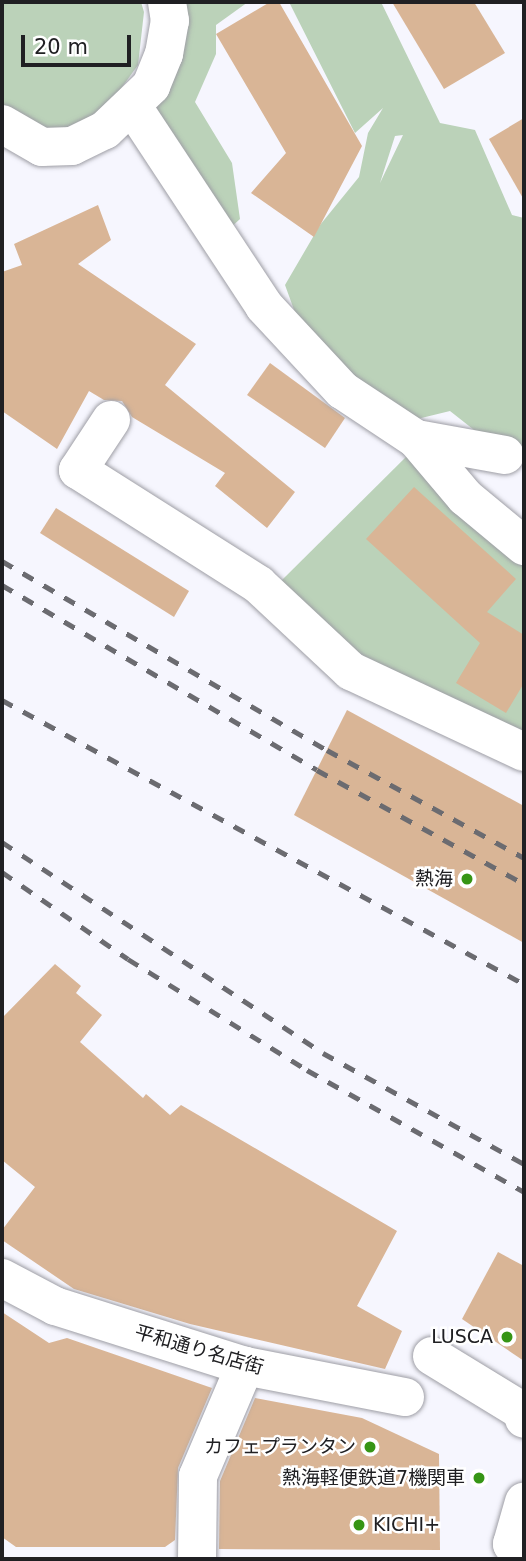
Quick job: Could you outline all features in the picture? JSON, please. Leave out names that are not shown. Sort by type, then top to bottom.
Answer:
[{"type":"street","points":[[2,124],[43,146],[72,146],[105,130],[133,107],[151,86],[164,54],[170,21],[167,2]]},
{"type":"street","points":[[133,107],[264,306],[342,390],[416,439],[465,497],[524,547]]},
{"type":"street","points":[[111,420],[78,470],[259,585],[351,671],[522,743]]},
{"type":"street","points":[[416,439],[505,455]]},
{"type":"street","name":"平和通り名店街","points":[[2,1278],[55,1306],[245,1366],[405,1397]]},
{"type":"street","points":[[432,1356],[522,1411],[524,1419]]},
{"type":"street","points":[[197,1559],[198,1476],[245,1366]]},
{"type":"street","points":[[522,1559],[512,1544],[524,1502]]},
{"type":"green space","points":[[2,2],[141,2],[144,12],[138,65],[102,115],[105,130],[2,139]]},
{"type":"green space","points":[[180,2],[248,2],[216,25],[216,54],[195,102],[232,163],[240,219],[227,231],[149,103]]},
{"type":"green space","points":[[289,2],[381,2],[440,123],[475,130],[512,215],[524,218],[524,458],[483,437],[450,411],[409,421],[356,388],[297,318],[285,285],[320,225],[359,177],[368,133],[383,108],[355,133]],"holes":[[[403,135],[380,183],[395,136]]]},
{"type":"green space","points":[[415,448],[524,546],[522,736],[354,660],[280,582]]},
{"type":"building","points":[[270,2],[279,2],[362,146],[314,237],[251,193],[286,153],[216,34]]},
{"type":"building","points":[[392,2],[474,2],[505,53],[444,89]]},
{"type":"building","points":[[524,118],[524,200],[489,139]]},
{"type":"building","points":[[98,205],[111,240],[78,264],[196,344],[165,385],[295,492],[267,528],[215,486],[225,473],[132,417],[122,401],[104,400],[89,391],[57,449],[2,411],[2,272],[22,265],[14,244]]},
{"type":"building","points":[[270,363],[345,418],[325,448],[247,395]]},
{"type":"building","points":[[414,487],[516,579],[487,612],[524,635],[524,683],[506,713],[456,683],[480,643],[366,539]]},
{"type":"building","points":[[56,508],[189,591],[174,617],[40,533]]},
{"type":"building","name":"熱海","points":[[347,710],[524,806],[524,943],[294,815]]},
{"type":"building","points":[[55,964],[81,986],[76,993],[102,1015],[80,1042],[143,1098],[146,1094],[170,1115],[181,1105],[397,1231],[357,1306],[402,1331],[385,1369],[190,1324],[74,1289],[2,1240],[2,1230],[35,1187],[2,1160],[2,1018]]},
{"type":"building","name":"LUSCA","points":[[498,1252],[524,1266],[524,1361],[462,1319]]},
{"type":"building","points":[[2,1312],[49,1343],[67,1338],[212,1388],[178,1468],[175,1540],[165,1547],[16,1547],[2,1537]]},
{"type":"building","points":[[255,1398],[362,1418],[439,1454],[440,1550],[219,1549],[220,1481]]},
{"type":"railway","points":[[2,561],[327,750],[524,858]]},
{"type":"railway","points":[[2,585],[317,770],[524,884]]},
{"type":"railway","points":[[2,700],[524,984]]},
{"type":"railway","points":[[2,842],[323,1053],[524,1164]]},
{"type":"railway","points":[[2,872],[128,959],[307,1070],[524,1192]]},
{"type":"place","name":"熱海","points":[[467,879]]},
{"type":"place","name":"LUSCA","points":[[507,1337]]},
{"type":"place","name":"カフェプランタン","points":[[370,1447]]},
{"type":"place","name":"熱海軽便鉄道7機関車","points":[[479,1478]]},
{"type":"place","name":"KICHI+","points":[[359,1525]]}]
